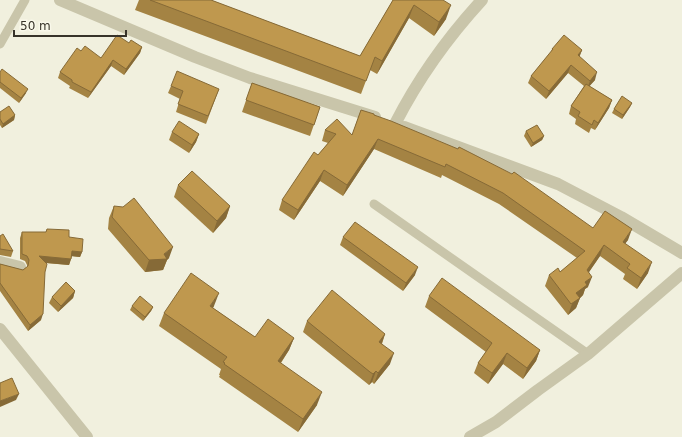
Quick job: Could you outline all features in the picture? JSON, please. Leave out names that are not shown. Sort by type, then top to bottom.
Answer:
[{"type":"street","points":[[60,0],[250,78],[395,124],[558,184],[621,217],[682,252]]},
{"type":"street","points":[[395,124],[418,84],[441,50],[482,0]]},
{"type":"street","points":[[0,262],[20,267]]},
{"type":"street","points":[[470,437],[496,422],[588,354],[682,273]]},
{"type":"street","points":[[0,329],[87,437]]},
{"type":"lane","points":[[0,44],[25,0]]},
{"type":"lane","points":[[374,204],[588,354]]},
{"type":"building","points":[[150,0],[211,0],[360,56],[393,0],[443,0],[451,5],[439,22],[414,5],[382,61],[375,57],[366,81]]},
{"type":"building","points":[[117,35],[129,43],[131,40],[142,47],[126,69],[113,60],[91,92],[72,82],[72,80],[60,72],[77,48],[81,51],[85,46],[101,58]]},
{"type":"building","points":[[564,35],[582,50],[578,55],[597,72],[590,81],[571,65],[549,91],[531,76]]},
{"type":"building","points":[[2,69],[28,89],[21,98],[0,82],[0,72]]},
{"type":"building","points":[[177,71],[219,89],[208,116],[178,104],[183,91],[171,86]]},
{"type":"building","points":[[252,83],[320,107],[314,125],[246,100]]},
{"type":"building","points":[[586,84],[612,100],[598,123],[594,120],[592,125],[578,116],[580,112],[571,106]]},
{"type":"building","points":[[622,96],[632,103],[623,115],[614,109]]},
{"type":"building","points":[[9,106],[15,115],[3,124],[0,119],[0,112]]},
{"type":"building","points":[[361,110],[458,149],[459,147],[512,174],[514,172],[593,228],[605,211],[632,229],[623,242],[652,262],[641,278],[627,268],[630,264],[604,245],[587,270],[592,277],[585,282],[587,285],[576,293],[580,298],[571,304],[549,275],[558,268],[560,272],[585,251],[503,193],[446,164],[445,167],[378,139],[347,185],[324,170],[298,210],[282,200],[314,152],[318,155],[336,134],[325,130],[337,119],[352,135]]},
{"type":"building","points":[[179,121],[199,134],[192,145],[172,132]]},
{"type":"building","points":[[537,125],[544,136],[533,143],[526,131]]},
{"type":"building","points":[[192,171],[230,206],[217,221],[178,185]]},
{"type":"building","points":[[134,198],[173,247],[164,254],[167,259],[149,260],[112,217],[114,206],[123,207]]},
{"type":"building","points":[[355,222],[418,267],[406,283],[343,237]]},
{"type":"building","points":[[47,229],[69,230],[69,237],[83,239],[82,252],[72,251],[71,259],[39,256],[47,264],[45,272],[43,314],[30,325],[0,283],[0,264],[23,270],[28,266],[29,260],[27,256],[22,254],[22,232],[46,232]]},
{"type":"building","points":[[3,234],[13,251],[0,249],[0,236]]},
{"type":"building","points":[[191,273],[219,293],[210,306],[255,337],[268,319],[294,338],[278,361],[322,392],[303,419],[224,364],[225,363],[223,362],[227,357],[164,313]]},
{"type":"building","points":[[442,278],[540,350],[527,368],[507,353],[492,373],[478,363],[492,343],[429,296]]},
{"type":"building","points":[[66,282],[75,291],[61,306],[52,297]]},
{"type":"building","points":[[332,290],[385,334],[379,342],[394,353],[378,373],[376,371],[373,374],[370,372],[307,321]]},
{"type":"building","points":[[140,296],[153,307],[145,317],[132,306]]},
{"type":"building","points":[[12,378],[19,394],[0,401],[0,383]]}]
